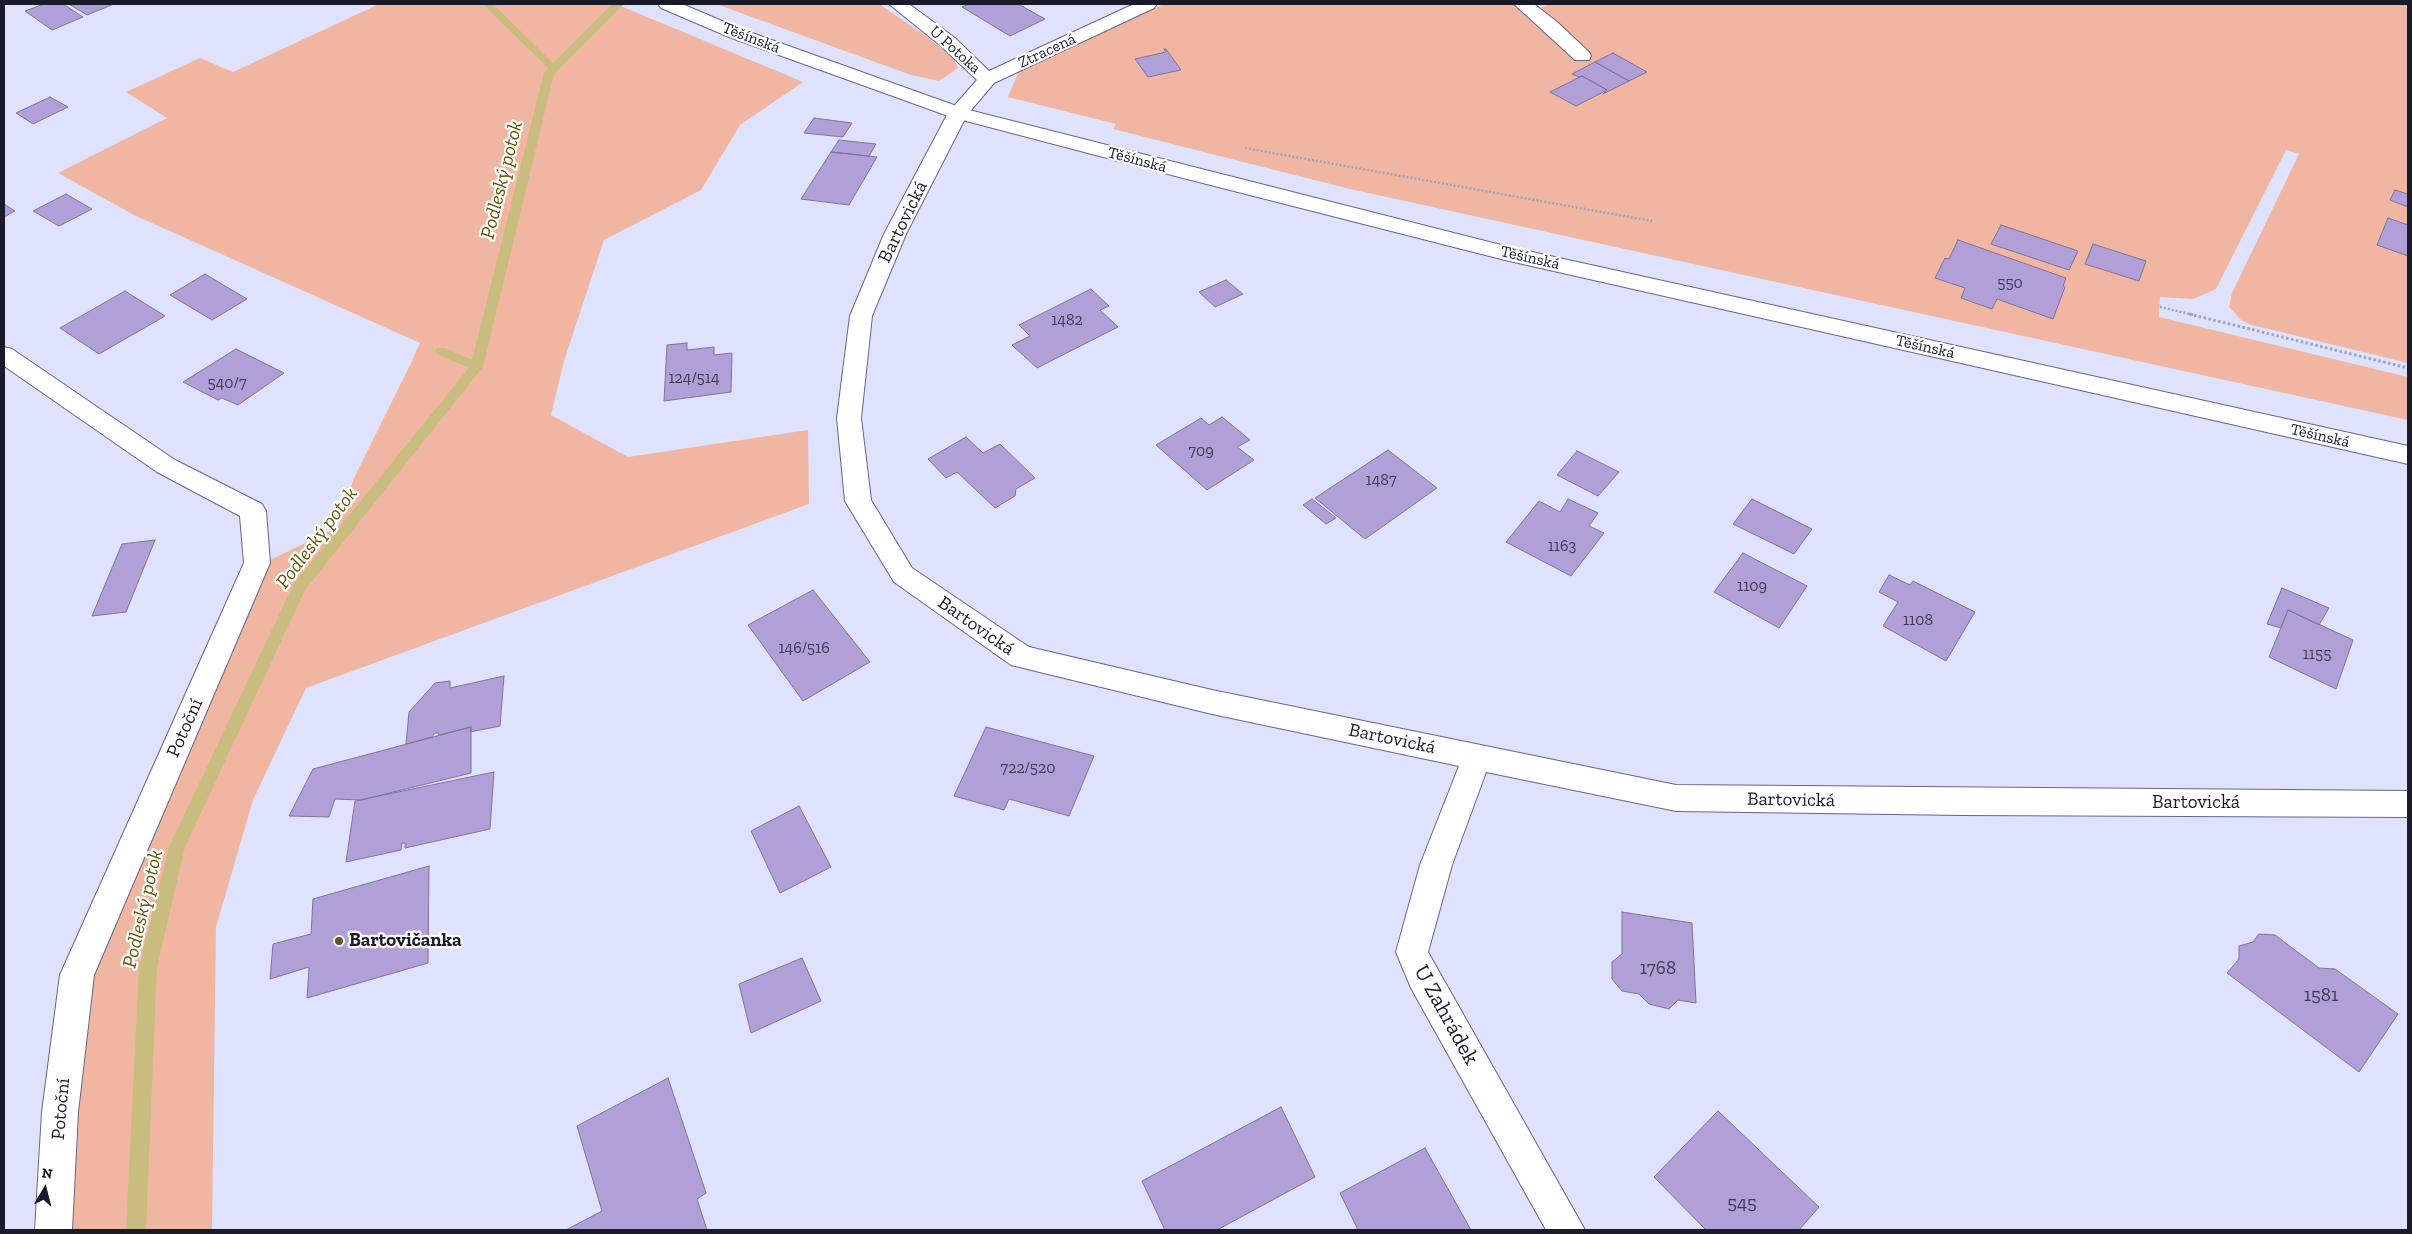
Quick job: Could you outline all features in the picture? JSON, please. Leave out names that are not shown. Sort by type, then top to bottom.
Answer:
[{"type":"street","name":"Těšínská","points":[[668,4],[735,33],[958,113],[1190,174],[1505,253],[2408,456]]},
{"type":"street","name":"U Potoka","points":[[898,4],[948,42],[987,79]]},
{"type":"street","name":"Ztracená","points":[[958,113],[978,92],[987,79],[1148,4]]},
{"type":"street","points":[[1523,4],[1551,26],[1582,56]]},
{"type":"street","name":"Bartovická","points":[[958,113],[895,234],[861,316],[849,418],[858,501],[902,575],[1021,657],[1212,702],[1676,798],[1963,802],[2408,804]]},
{"type":"street","name":"Potoční","points":[[4,355],[166,466],[253,511],[257,563],[77,974],[60,1112],[54,1230]]},
{"type":"street","name":"U Zahrádek","points":[[1477,757],[1436,866],[1412,952],[1423,977],[1566,1230]]},
{"type":"path","points":[[1245,148],[1652,220]]},
{"type":"path","points":[[2160,307],[2408,368]]},
{"type":"shaded area","points":[[379,4],[616,4],[803,82],[740,125],[701,190],[604,240],[564,361],[551,415],[628,457],[808,430],[809,504],[306,688],[253,800],[216,927],[212,1230],[64,1230],[69,1108],[85,975],[266,562],[338,527],[354,478],[420,343],[134,215],[58,173],[167,118],[126,92],[200,58],[233,72]]},
{"type":"shaded area","points":[[716,4],[879,4],[953,57],[958,68],[939,81],[911,75]]},
{"type":"shaded area","points":[[1164,4],[1514,4],[1527,14],[1549,4],[2408,4],[2408,363],[2252,325],[2241,320],[2229,307],[2232,293],[2299,154],[2286,150],[2216,289],[2193,299],[2160,297],[2159,317],[2408,377],[2408,420],[1350,189],[1113,129],[1116,124],[1008,97],[1019,71]]},
{"type":"building","points":[[44,4],[63,4],[83,17],[52,30],[25,11]]},
{"type":"building","points":[[69,4],[114,4],[87,15]]},
{"type":"building","points":[[969,4],[1018,4],[1045,19],[1010,36],[962,7]]},
{"type":"building","points":[[1164,49],[1166,49],[1181,70],[1148,77],[1135,59],[1166,52]]},
{"type":"building","points":[[1613,53],[1647,72],[1629,81],[1595,62]]},
{"type":"building","points":[[1595,62],[1629,81],[1603,94],[1607,90],[1582,76],[1579,77],[1572,74]]},
{"type":"building","points":[[1582,76],[1607,90],[1576,106],[1550,92]]},
{"type":"building","points":[[50,97],[68,107],[33,124],[16,113]]},
{"type":"building","points":[[814,118],[852,123],[843,137],[804,133]]},
{"type":"building","points":[[839,140],[876,144],[869,156],[831,152]]},
{"type":"building","points":[[831,152],[877,157],[849,205],[801,199]]},
{"type":"building","points":[[2395,190],[2408,194],[2408,207],[2390,200]]},
{"type":"building","points":[[66,194],[92,209],[59,226],[33,211]]},
{"type":"building","points":[[4,204],[15,211],[4,217]]},
{"type":"building","points":[[2388,218],[2408,225],[2408,256],[2377,245]]},
{"type":"building","points":[[2001,225],[2078,251],[2069,270],[1991,244]]},
{"type":"building","points":[[1958,240],[2066,278],[2063,286],[2065,287],[2053,319],[1997,299],[1992,309],[1961,298],[1965,288],[1935,278],[1945,258],[1949,259]]},
{"type":"building","points":[[2093,244],[2146,261],[2139,281],[2085,264]]},
{"type":"building","points":[[205,274],[247,299],[212,320],[170,295]]},
{"type":"building","points":[[1226,280],[1243,294],[1215,307],[1199,292]]},
{"type":"building","points":[[1091,289],[1109,306],[1100,310],[1118,327],[1037,368],[1012,345],[1030,336],[1019,325]]},
{"type":"building","points":[[125,291],[165,316],[99,354],[60,328]]},
{"type":"building","points":[[687,343],[687,350],[714,347],[714,355],[732,353],[731,392],[664,401],[667,345]]},
{"type":"building","points":[[236,349],[284,373],[238,405],[222,398],[218,400],[183,382]]},
{"type":"building","points":[[1222,417],[1250,440],[1237,447],[1254,460],[1207,490],[1156,445],[1201,418],[1209,425]]},
{"type":"building","points":[[966,437],[983,453],[1000,444],[1035,478],[1016,489],[1015,496],[995,508],[957,472],[946,478],[928,459]]},
{"type":"building","points":[[1388,450],[1437,488],[1365,539],[1315,498]]},
{"type":"building","points":[[1577,451],[1619,472],[1598,496],[1557,475]]},
{"type":"building","points":[[1312,499],[1336,518],[1326,524],[1303,505]]},
{"type":"building","points":[[1568,499],[1598,513],[1589,526],[1604,533],[1571,576],[1506,542],[1539,501],[1560,512]]},
{"type":"building","points":[[1752,499],[1812,529],[1794,554],[1733,524]]},
{"type":"building","points":[[155,540],[126,612],[92,616],[122,544]]},
{"type":"building","points":[[1743,553],[1807,586],[1779,628],[1714,592]]},
{"type":"building","points":[[1889,575],[1910,585],[1913,581],[1975,612],[1946,661],[1883,626],[1898,602],[1879,592]]},
{"type":"building","points":[[2282,588],[2329,608],[2319,625],[2288,610],[2281,628],[2267,624]]},
{"type":"building","points":[[813,590],[870,662],[803,701],[748,625]]},
{"type":"building","points":[[2288,610],[2353,640],[2336,689],[2269,657]]},
{"type":"building","points":[[504,676],[500,726],[470,732],[471,727],[439,735],[435,733],[432,737],[406,744],[409,712],[435,683],[450,681],[450,688]]},
{"type":"building","points":[[471,727],[471,773],[361,800],[335,799],[329,817],[289,816],[313,769]]},
{"type":"building","points":[[986,727],[1094,756],[1069,816],[1009,799],[1004,810],[954,796]]},
{"type":"building","points":[[494,772],[490,829],[405,848],[405,843],[402,843],[401,850],[346,862],[355,801]]},
{"type":"building","points":[[799,806],[831,867],[780,893],[751,831]]},
{"type":"building","points":[[429,866],[428,963],[307,998],[309,967],[270,979],[273,944],[311,934],[313,899]]},
{"type":"building","points":[[1622,912],[1692,923],[1696,1003],[1678,1000],[1669,1009],[1649,1004],[1639,994],[1622,991],[1612,979],[1612,962],[1622,954]]},
{"type":"building","points":[[2259,934],[2275,935],[2319,968],[2335,969],[2398,1014],[2359,1072],[2227,973],[2239,959],[2239,946],[2253,942]]},
{"type":"building","points":[[802,958],[821,1001],[751,1033],[739,984]]},
{"type":"building","points":[[668,1078],[706,1193],[697,1199],[707,1230],[566,1230],[602,1211],[577,1126]]},
{"type":"building","points":[[1281,1107],[1315,1177],[1217,1230],[1165,1230],[1142,1181]]},
{"type":"building","points":[[1718,1111],[1819,1207],[1799,1230],[1706,1230],[1654,1177]]},
{"type":"building","points":[[1425,1148],[1471,1230],[1358,1230],[1340,1193]]},
{"type":"waterway","points":[[488,4],[553,68]]},
{"type":"waterway","name":"Podleský potok","points":[[477,367],[549,73],[619,4]]},
{"type":"waterway","points":[[441,351],[477,367]]},
{"type":"waterway","name":"Podleský potok","points":[[136,1230],[148,967],[177,847],[299,587],[477,367]]},
{"type":"place","name":"Bartovičanka","points":[[339,941]]}]
